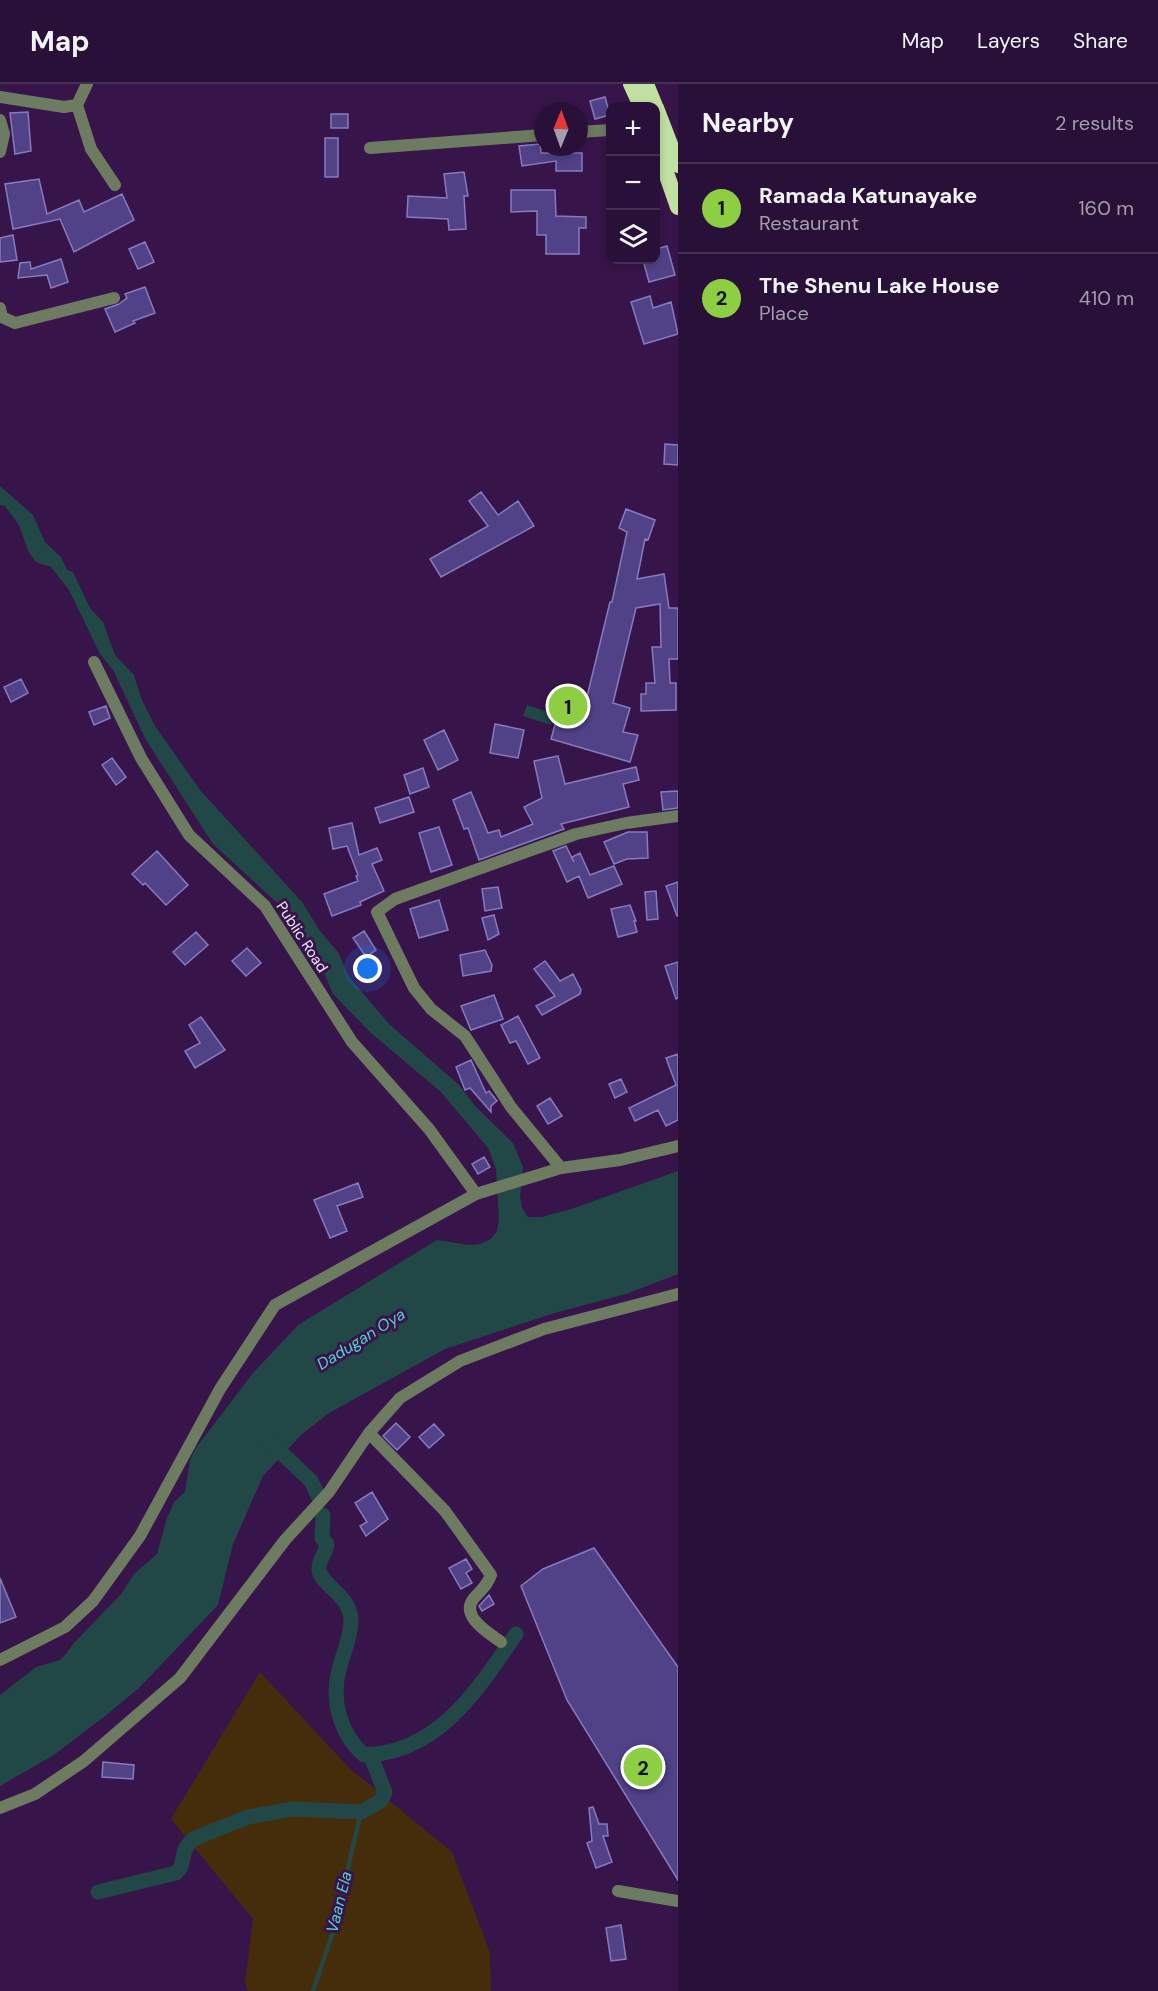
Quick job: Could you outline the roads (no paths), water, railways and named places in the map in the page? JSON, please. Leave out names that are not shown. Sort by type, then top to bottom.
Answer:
[{"type":"highway","points":[[631,84],[639,102]]},
{"type":"highway","points":[[646,84],[653,102]]},
{"type":"highway","points":[[660,120],[678,165]]},
{"type":"highway","points":[[660,155],[678,207]]},
{"type":"street","points":[[87,84],[77,105],[92,149],[115,185]]},
{"type":"street","points":[[0,97],[64,107],[77,105]]},
{"type":"street","points":[[0,120],[4,134],[0,152]]},
{"type":"street","points":[[588,131],[606,130]]},
{"type":"street","points":[[370,148],[534,136]]},
{"type":"street","points":[[0,308],[2,317],[15,322],[114,298]]},
{"type":"street","name":"Public Road","points":[[94,662],[141,758],[189,836],[265,906],[352,1042],[429,1129],[476,1194]]},
{"type":"street","points":[[561,1168],[511,1107],[465,1036],[431,1009],[414,988],[377,912],[395,899],[576,834],[626,822],[678,816]]},
{"type":"street","points":[[0,1660],[65,1627],[93,1601],[140,1536],[220,1389],[275,1305],[476,1194],[561,1168],[620,1160],[678,1146]]},
{"type":"street","points":[[0,1808],[35,1794],[84,1761],[180,1677],[285,1540],[329,1492],[369,1433],[400,1398],[460,1361],[544,1329],[678,1294]]},
{"type":"street","points":[[369,1433],[445,1511],[491,1575],[487,1586],[472,1600],[470,1608],[476,1623],[501,1642]]},
{"type":"street","points":[[618,1891],[678,1901]]},
{"type":"water","name":"Dadugan Oya","points":[[0,486],[33,515],[45,542],[61,557],[67,570],[73,572],[90,608],[103,622],[115,655],[134,675],[141,698],[155,726],[200,790],[302,902],[320,931],[338,952],[349,977],[389,1024],[458,1084],[476,1107],[513,1143],[523,1167],[520,1196],[522,1208],[528,1217],[542,1217],[571,1209],[678,1171],[678,1274],[626,1294],[551,1314],[445,1349],[329,1413],[301,1435],[263,1476],[233,1544],[218,1605],[139,1688],[54,1755],[0,1786],[0,1695],[36,1667],[60,1660],[122,1593],[134,1574],[157,1554],[174,1502],[185,1492],[190,1460],[195,1449],[253,1373],[298,1325],[437,1240],[468,1245],[480,1244],[491,1239],[497,1231],[499,1220],[496,1169],[488,1148],[441,1092],[371,1033],[333,994],[323,970],[287,912],[213,844],[146,740],[113,670],[100,654],[69,590],[51,567],[36,562],[28,551],[19,525],[5,506],[0,505]]},
{"type":"water","points":[[527,705],[554,714],[551,725],[523,716]]},
{"type":"waterway","points":[[269,1441],[311,1481],[318,1496]]},
{"type":"waterway","points":[[323,1515],[322,1538],[327,1544],[319,1570],[321,1576],[346,1604],[351,1620],[350,1633],[337,1681],[337,1705],[343,1727],[364,1755],[391,1751],[414,1743],[435,1730],[471,1696],[516,1634]]},
{"type":"waterway","points":[[98,1892],[176,1873],[181,1867],[185,1849],[193,1839],[248,1817],[293,1809],[361,1812],[381,1801],[385,1792],[370,1754]]},
{"type":"waterway","name":"Vaan Ela","points":[[313,1991],[333,1932],[361,1812]]},
{"type":"place","name":"Ramada Katunayake","points":[[568,706]]},
{"type":"place","name":"The Shenu Lake House","points":[[643,1767]]}]
